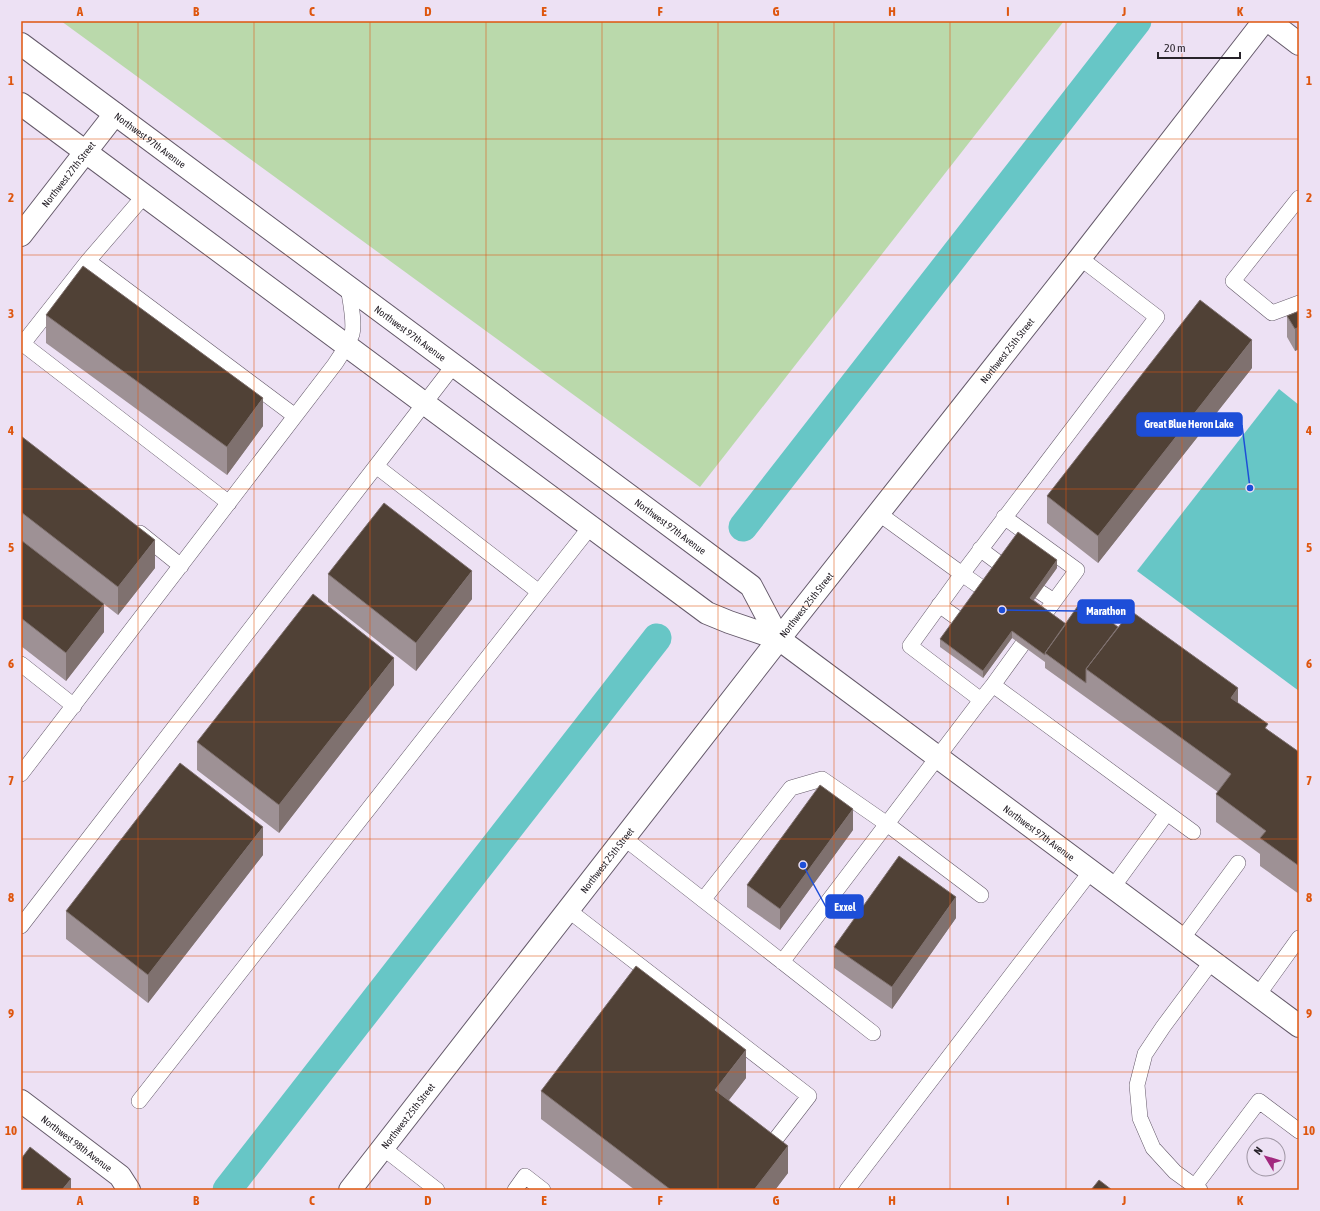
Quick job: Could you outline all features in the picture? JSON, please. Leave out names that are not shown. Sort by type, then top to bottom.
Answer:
[{"type":"street","name":"Northwest 25th Street","points":[[350,1190],[779,639],[1080,258],[1264,21]]},
{"type":"street","points":[[1269,21],[1299,44]]},
{"type":"street","name":"Northwest 97th Avenue","points":[[21,44],[751,586],[779,639]]},
{"type":"street","name":"Northwest 97th Avenue","points":[[21,104],[708,613],[729,622],[779,639],[1299,1026]]},
{"type":"street","name":"Northwest 27th Street","points":[[21,235],[115,114]]},
{"type":"street","name":"Northwest 98th Avenue","points":[[21,1101],[120,1176],[128,1190]]},
{"type":"lane","points":[[144,196],[88,261],[22,345],[228,503]]},
{"type":"lane","points":[[1299,198],[1233,281],[1272,313],[1299,303]]},
{"type":"lane","points":[[981,700],[910,646],[1004,517],[1157,317],[1080,258]]},
{"type":"lane","points":[[88,261],[295,416]]},
{"type":"lane","points":[[23,767],[74,706],[335,364],[347,346],[352,333],[353,322],[348,287]]},
{"type":"lane","points":[[21,926],[454,365]]},
{"type":"lane","points":[[376,466],[538,592]]},
{"type":"lane","points":[[878,513],[982,588]]},
{"type":"lane","points":[[1004,517],[1077,570],[1044,615]]},
{"type":"lane","points":[[139,1101],[591,526]]},
{"type":"lane","points":[[132,527],[181,566]]},
{"type":"lane","points":[[980,549],[1000,564]]},
{"type":"lane","points":[[1040,592],[1054,601]]},
{"type":"lane","points":[[939,605],[960,620]]},
{"type":"lane","points":[[782,962],[993,685],[1012,651]]},
{"type":"lane","points":[[21,664],[74,706]]},
{"type":"lane","points":[[993,685],[1193,832]]},
{"type":"lane","points":[[703,900],[791,788],[822,779],[886,824],[981,895]]},
{"type":"lane","points":[[1113,887],[1167,813]]},
{"type":"lane","points":[[624,838],[874,1033]]},
{"type":"lane","points":[[1182,939],[1238,863]]},
{"type":"lane","points":[[847,1190],[1091,871]]},
{"type":"lane","points":[[568,910],[809,1096],[775,1140]]},
{"type":"lane","points":[[1258,995],[1299,938]]},
{"type":"lane","points":[[1212,961],[1163,1026],[1145,1054],[1137,1085],[1140,1118],[1153,1148],[1175,1172],[1197,1188],[1259,1101],[1299,1131]]},
{"type":"lane","points":[[383,1148],[436,1190]]},
{"type":"lane","points":[[514,1190],[525,1176],[543,1190]]},
{"type":"shaded area","points":[[61,21],[1064,21],[700,487]]},
{"type":"shaded area","points":[[1279,389],[1299,405],[1299,691],[1137,571]]},
{"type":"building","points":[[83,266],[263,398],[227,447],[46,315]]},
{"type":"building","points":[[1200,300],[1252,340],[1098,536],[1047,496]]},
{"type":"building","points":[[1299,311],[1299,327],[1295,329],[1287,316]]},
{"type":"building","points":[[21,436],[155,540],[118,587],[21,512]]},
{"type":"building","points":[[384,503],[472,571],[416,643],[328,574]]},
{"type":"building","points":[[1018,532],[1057,560],[1030,598],[1066,624],[1045,655],[1012,631],[983,671],[940,639]]},
{"type":"building","points":[[21,540],[104,604],[66,653],[21,618]]},
{"type":"building","points":[[313,594],[394,658],[279,805],[197,742]]},
{"type":"building","points":[[1082,600],[1118,627],[1086,669],[1086,683],[1045,653]]},
{"type":"building","points":[[1131,611],[1238,688],[1231,698],[1268,724],[1265,728],[1299,752],[1299,866],[1260,838],[1266,831],[1216,794],[1231,774],[1086,669]]},
{"type":"building","points":[[180,763],[263,827],[148,975],[66,911]]},
{"type":"building","points":[[820,785],[853,809],[780,909],[747,885]]},
{"type":"building","points":[[899,856],[956,897],[892,987],[834,947]]},
{"type":"building","points":[[636,966],[746,1050],[715,1090],[788,1146],[754,1190],[671,1190],[541,1091]]},
{"type":"building","points":[[30,1147],[71,1179],[62,1190],[21,1190],[21,1159]]},
{"type":"building","points":[[1099,1180],[1112,1190],[1091,1190]]},
{"type":"waterway","points":[[743,527],[1137,21]]},
{"type":"waterway","points":[[227,1190],[657,638]]},
{"type":"place","name":"Great Blue Heron Lake","points":[[1250,488]]},
{"type":"place","name":"Marathon","points":[[1002,610]]},
{"type":"place","name":"Exxel","points":[[803,865]]}]
